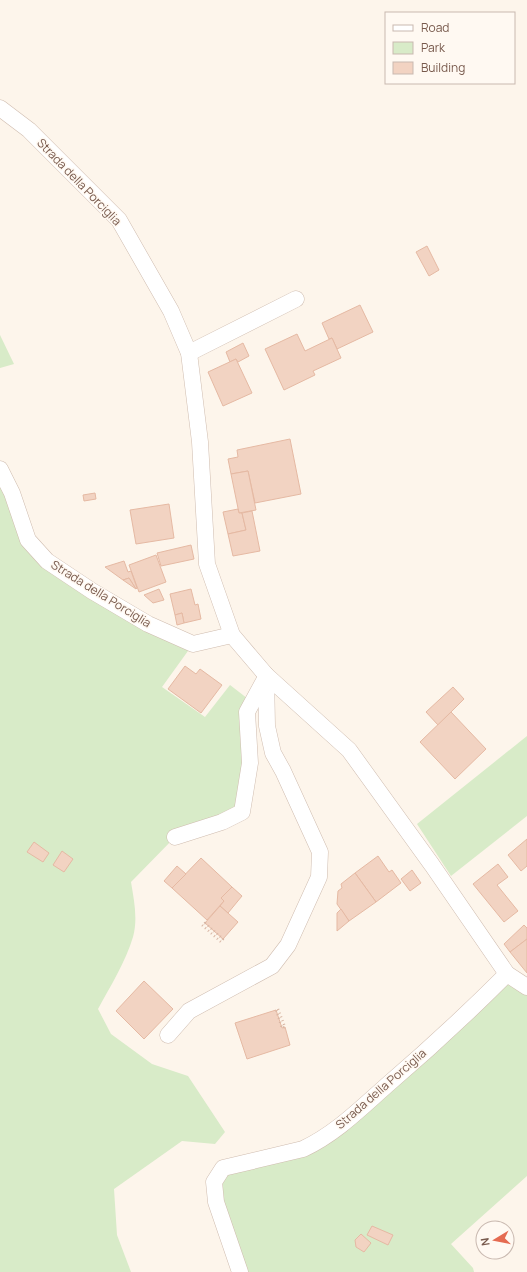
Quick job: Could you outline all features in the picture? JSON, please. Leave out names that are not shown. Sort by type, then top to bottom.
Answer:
[{"type":"street","name":"Strada della Porciglia","points":[[0,108],[29,130],[119,220],[171,311],[188,353],[200,442],[207,564],[232,635],[266,675],[348,750],[432,865],[508,974],[527,987]]},
{"type":"street","points":[[188,353],[296,299]]},
{"type":"street","name":"Strada della Porciglia","points":[[0,468],[12,493],[28,540],[47,561],[92,591],[148,624],[193,644],[232,635]]},
{"type":"street","points":[[175,837],[222,822],[242,812],[250,763],[247,712],[266,675]]},
{"type":"street","points":[[168,1035],[189,1011],[272,966],[288,945],[319,877],[320,852],[283,771],[273,753],[266,726],[266,675]]},
{"type":"street","name":"Strada della Porciglia","points":[[240,1272],[216,1202],[214,1182],[223,1168],[303,1148],[313,1144],[344,1123],[461,1020],[508,974]]},
{"type":"path","points":[[205,923],[224,939],[221,942],[202,925],[205,923]]},
{"type":"path","points":[[278,1009],[285,1027],[282,1028],[276,1010],[278,1009]]},
{"type":"green space","points":[[0,335],[14,364],[0,368]]},
{"type":"green space","points":[[0,469],[47,561],[193,644],[162,687],[205,717],[230,685],[252,702],[242,812],[175,837],[131,882],[135,916],[133,937],[122,965],[98,1009],[111,1034],[152,1064],[188,1076],[225,1132],[215,1144],[182,1141],[114,1189],[117,1235],[131,1272],[0,1272]]},
{"type":"green space","points":[[527,736],[527,816],[451,876],[417,824]]},
{"type":"green space","points":[[507,974],[527,987],[527,1176],[478,1220],[475,1220],[475,1223],[451,1244],[473,1268],[474,1272],[240,1272],[216,1202],[223,1168],[303,1148]]},
{"type":"building","points":[[427,246],[439,270],[429,276],[416,252]]},
{"type":"building","points":[[360,305],[373,332],[337,349],[332,338],[329,339],[322,323]]},
{"type":"building","points":[[297,334],[305,351],[332,338],[341,358],[313,371],[315,375],[284,390],[265,349]]},
{"type":"building","points":[[243,343],[249,356],[238,362],[236,359],[230,362],[226,352]]},
{"type":"building","points":[[236,359],[252,393],[223,406],[208,372]]},
{"type":"building","points":[[290,439],[301,494],[255,503],[248,471],[231,474],[228,459],[238,457],[237,450]]},
{"type":"building","points":[[248,471],[256,510],[239,513],[231,474]]},
{"type":"building","points":[[95,493],[96,499],[84,501],[83,495]]},
{"type":"building","points":[[169,504],[174,538],[136,544],[130,510]]},
{"type":"building","points":[[238,509],[239,513],[242,513],[246,530],[228,534],[223,512]]},
{"type":"building","points":[[252,511],[260,551],[233,556],[228,534],[246,530],[242,513]]},
{"type":"building","points":[[191,545],[194,559],[161,566],[157,553]]},
{"type":"building","points":[[156,555],[166,582],[139,592],[129,565]]},
{"type":"building","points":[[124,561],[128,572],[131,571],[137,588],[136,589],[129,578],[123,580],[105,567]]},
{"type":"building","points":[[129,578],[136,589],[123,580]]},
{"type":"building","points":[[159,589],[164,600],[153,603],[144,595]]},
{"type":"building","points":[[191,589],[195,605],[198,604],[201,619],[184,623],[182,613],[175,615],[170,594]]},
{"type":"building","points":[[182,613],[184,623],[177,625],[175,615]]},
{"type":"building","points":[[185,666],[196,674],[200,669],[222,685],[201,713],[168,689]]},
{"type":"building","points":[[453,687],[464,699],[438,725],[426,712]]},
{"type":"building","points":[[451,712],[486,749],[455,779],[420,742]]},
{"type":"building","points":[[527,839],[527,866],[521,871],[508,855]]},
{"type":"building","points":[[34,842],[49,853],[43,862],[27,852]]},
{"type":"building","points":[[62,851],[73,859],[64,872],[53,865]]},
{"type":"building","points":[[378,856],[389,872],[392,870],[401,883],[376,902],[355,873]]},
{"type":"building","points":[[201,858],[232,887],[221,898],[224,901],[207,920],[172,888]]},
{"type":"building","points":[[498,864],[508,877],[497,885],[518,911],[504,922],[473,884]]},
{"type":"building","points":[[177,866],[186,874],[172,888],[164,881]]},
{"type":"building","points":[[412,870],[421,883],[410,891],[401,879]]},
{"type":"building","points":[[355,873],[376,902],[349,921],[337,904],[338,891],[342,888],[341,884]]},
{"type":"building","points":[[232,887],[242,896],[228,913],[220,906],[224,901],[221,898]]},
{"type":"building","points":[[220,906],[238,922],[223,939],[205,923]]},
{"type":"building","points":[[341,909],[349,921],[337,931],[337,913]]},
{"type":"building","points":[[524,925],[527,928],[527,939],[510,952],[504,944]]},
{"type":"building","points":[[527,939],[527,973],[510,952]]},
{"type":"building","points":[[144,981],[173,1009],[144,1039],[116,1011]]},
{"type":"building","points":[[276,1010],[282,1028],[285,1027],[290,1045],[247,1059],[235,1023]]},
{"type":"building","points":[[372,1226],[393,1235],[388,1245],[367,1235]]},
{"type":"building","points":[[361,1234],[371,1243],[364,1252],[356,1247],[355,1240]]}]
